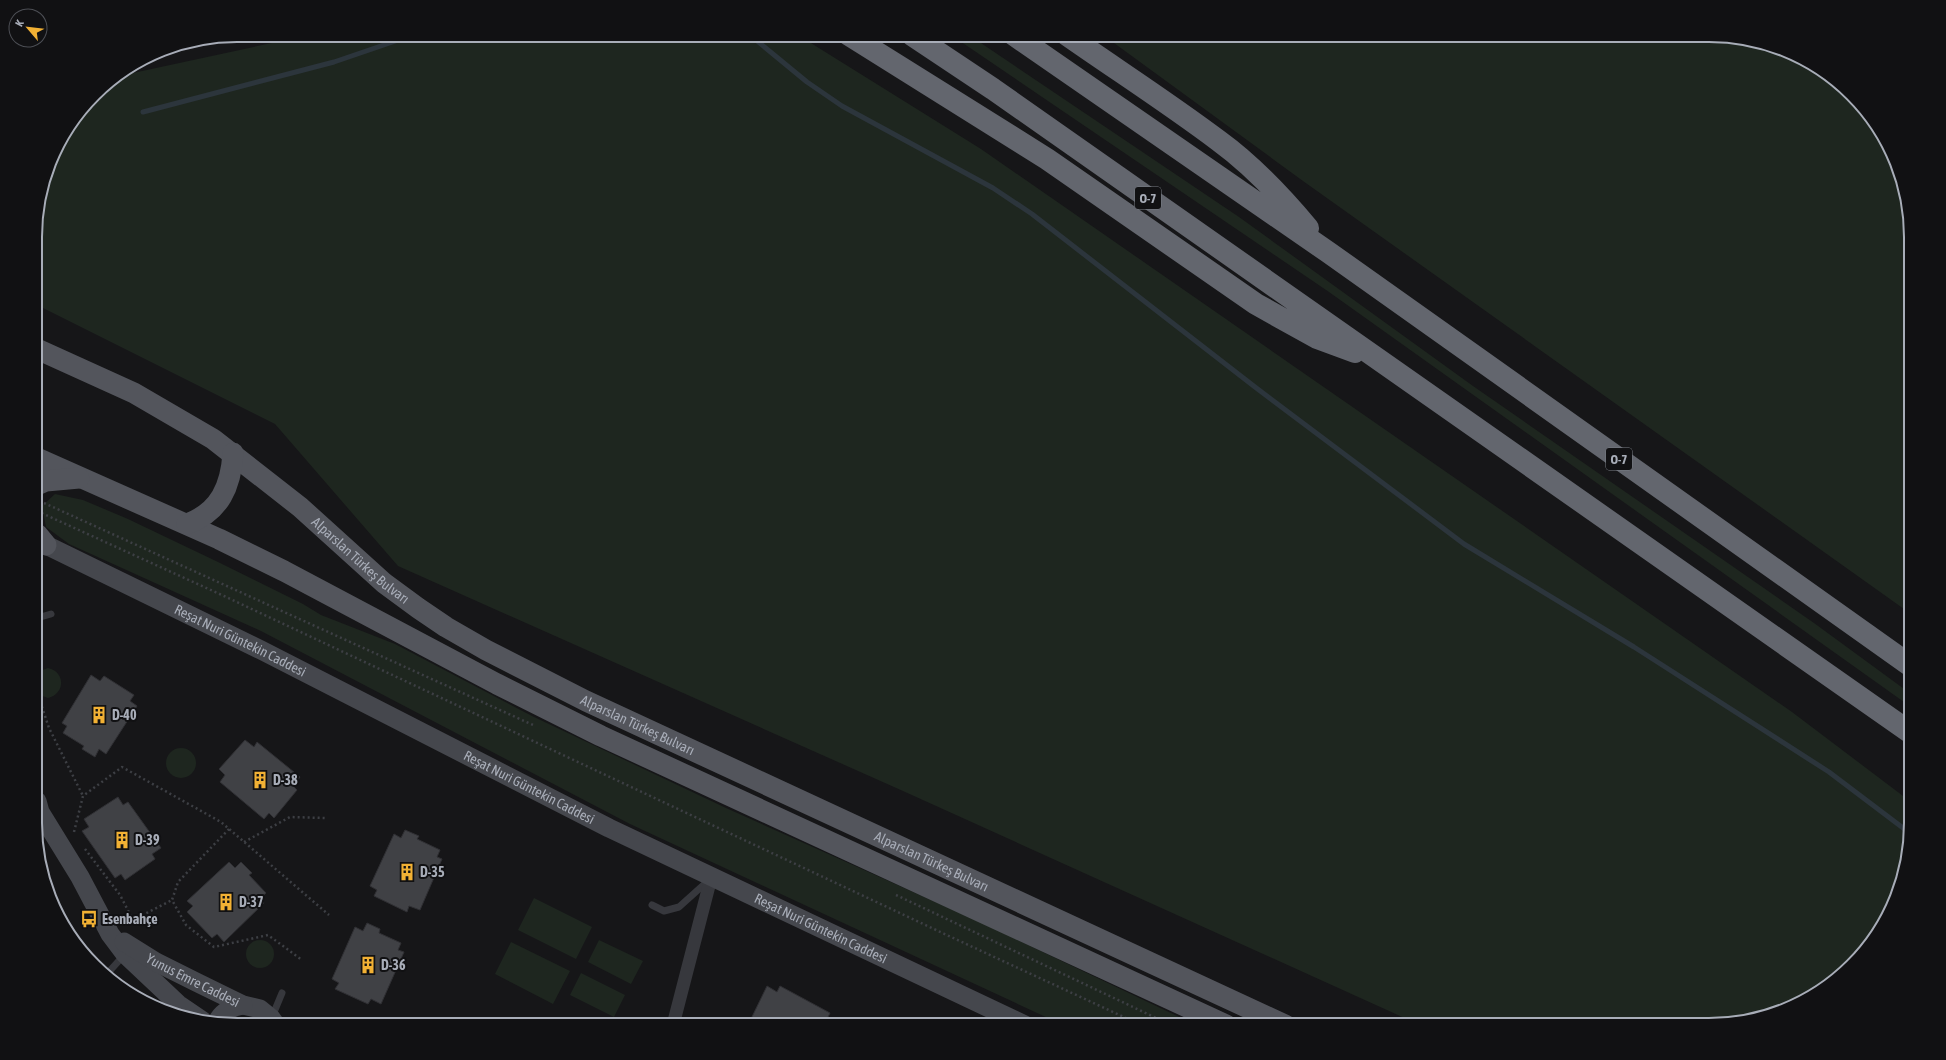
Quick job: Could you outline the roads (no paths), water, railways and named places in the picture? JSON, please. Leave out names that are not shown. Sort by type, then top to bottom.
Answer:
[{"type":"highway","points":[[860,42],[1047,159],[1256,304],[1317,338],[1383,362]]},
{"type":"highway","name":"O-7","points":[[922,42],[993,89],[1903,727]]},
{"type":"highway","name":"O-7","points":[[1024,42],[1328,252],[1904,661]]},
{"type":"highway","points":[[1077,42],[1219,141],[1246,164],[1294,211],[1328,252]]},
{"type":"main road","name":"Alparslan Türkeş Bulvarı","points":[[42,351],[134,392],[175,415],[233,453],[300,507],[384,584],[446,627],[486,650],[586,701],[1270,1018]]},
{"type":"main road","points":[[187,524],[198,520],[213,510],[226,488],[232,467],[233,453]]},
{"type":"main road","name":"Alparslan Türkeş Bulvarı","points":[[42,460],[187,524],[284,571],[497,684],[601,736],[1211,1018]]},
{"type":"main road","points":[[42,486],[81,478]]},
{"type":"main road","name":"Reşat Nuri Güntekin Caddesi","points":[[42,542],[268,653],[609,828],[711,878],[1010,1018]]},
{"type":"main road","name":"Yunus Emre Caddesi","points":[[42,815],[80,877],[110,934],[125,954],[178,1004],[190,1012]]},
{"type":"main road","name":"Yunus Emre Caddesi","points":[[110,934],[156,962],[243,1005],[260,1009],[269,1018]]},
{"type":"main road","points":[[221,1017],[225,1012],[234,1007],[243,1005]]},
{"type":"street","points":[[675,1018],[711,878]]},
{"type":"lane","points":[[42,617],[51,614]]},
{"type":"lane","points":[[652,905],[664,911],[679,907],[711,878]]},
{"type":"lane","points":[[109,971],[125,954]]},
{"type":"lane","points":[[275,1018],[282,993]]},
{"type":"waterway","points":[[143,112],[334,62],[393,42]]},
{"type":"waterway","points":[[758,42],[807,82],[842,106],[993,188],[1032,214],[1255,387],[1464,544],[1634,647],[1829,772],[1904,829]]},
{"type":"place","name":"D-40","points":[[99,715]]},
{"type":"place","name":"D-38","points":[[260,780]]},
{"type":"place","name":"D-39","points":[[122,840]]},
{"type":"place","name":"D-35","points":[[407,872]]},
{"type":"place","name":"D-37","points":[[226,902]]},
{"type":"place","name":"Esenbahçe","points":[[89,919]]},
{"type":"place","name":"D-36","points":[[368,965]]}]
